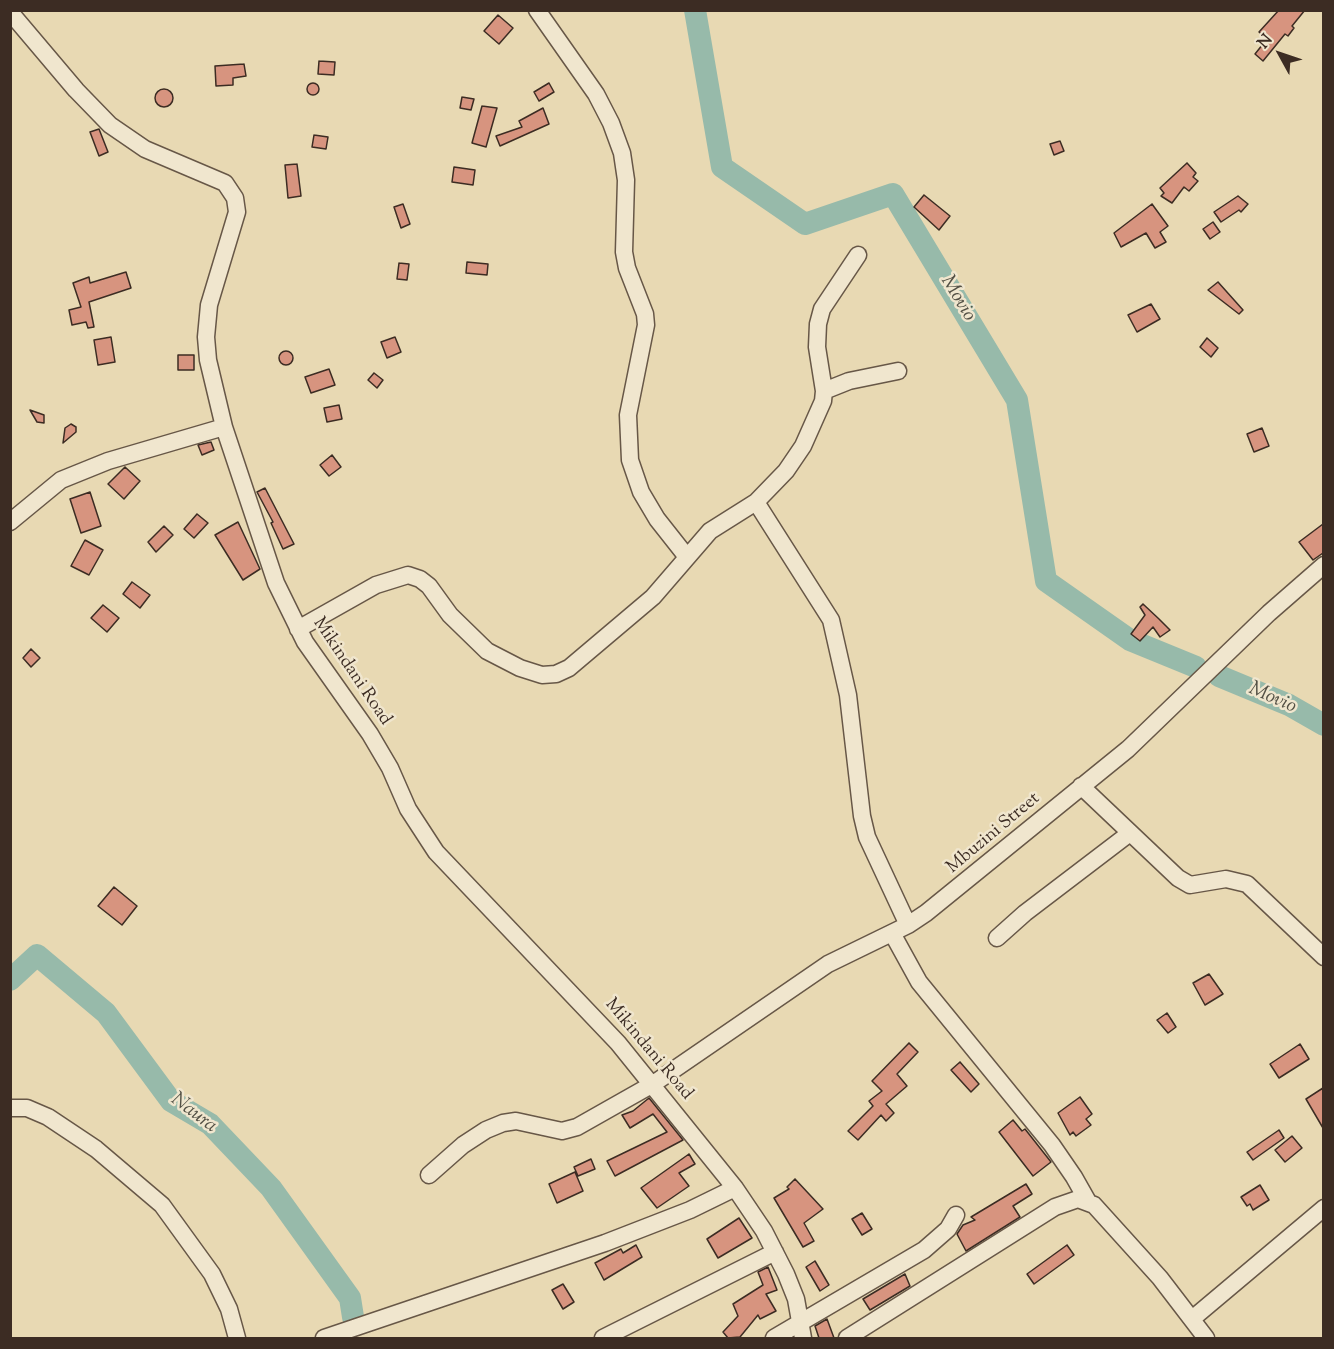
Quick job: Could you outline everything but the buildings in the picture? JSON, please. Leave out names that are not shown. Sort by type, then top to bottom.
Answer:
[{"type":"street","points":[[537,10],[596,94],[611,123],[622,153],[626,180],[624,252],[627,268],[645,314],[646,325],[628,415],[630,460],[641,492],[657,519],[687,557]]},
{"type":"street","name":"Mikindani Road","points":[[10,12],[76,90],[110,126],[145,149],[225,183],[235,198],[237,212],[209,305],[206,337],[214,394],[276,583],[298,629],[370,734],[390,768],[408,809],[436,852],[474,894],[571,990],[653,1084],[735,1188],[775,1252],[796,1299],[802,1331]]},
{"type":"street","points":[[298,629],[376,585],[408,575],[420,579],[429,586],[450,615],[487,651],[520,668],[542,675],[556,674],[588,654],[653,597],[710,531],[756,502],[786,471],[803,446],[824,391],[817,347],[818,324],[822,309],[834,287],[858,255]]},
{"type":"street","points":[[824,391],[849,381],[898,371]]},
{"type":"street","points":[[10,522],[61,480],[108,461],[224,426]]},
{"type":"street","points":[[756,502],[831,620],[848,695],[862,816],[867,837],[908,925]]},
{"type":"street","name":"Mbuzini Street","points":[[429,1175],[463,1145],[494,1126],[516,1121],[562,1131],[570,1129],[653,1084],[828,964],[908,925],[956,891],[1128,749],[1262,620],[1323,565]]},
{"type":"street","points":[[1081,786],[1185,883],[1196,885],[1234,879],[1247,884],[1322,950]]},
{"type":"street","points":[[997,938],[1044,897],[1130,833]]},
{"type":"street","points":[[892,933],[919,982],[1052,1145],[1087,1200],[1160,1278],[1206,1338]]},
{"type":"street","points":[[10,1108],[27,1108],[48,1117],[96,1149],[162,1205],[212,1274],[229,1309],[237,1338]]},
{"type":"street","points":[[324,1338],[605,1243],[690,1210],[735,1188]]},
{"type":"street","points":[[847,1338],[1055,1208],[1078,1199],[1087,1200]]},
{"type":"street","points":[[1192,1320],[1323,1208]]},
{"type":"street","points":[[774,1338],[802,1331],[924,1250],[948,1229],[956,1215]]},
{"type":"street","points":[[603,1338],[775,1252]]},
{"type":"waterway","name":"Movio","points":[[695,10],[722,167],[805,224],[893,194],[1017,400],[1046,581],[1130,640],[1196,667]]},
{"type":"waterway","name":"Movio","points":[[1219,676],[1289,705],[1324,725]]},
{"type":"waterway","name":"Naura","points":[[10,980],[37,955],[106,1013],[171,1101],[210,1124],[271,1188],[350,1298],[353,1317]]}]
